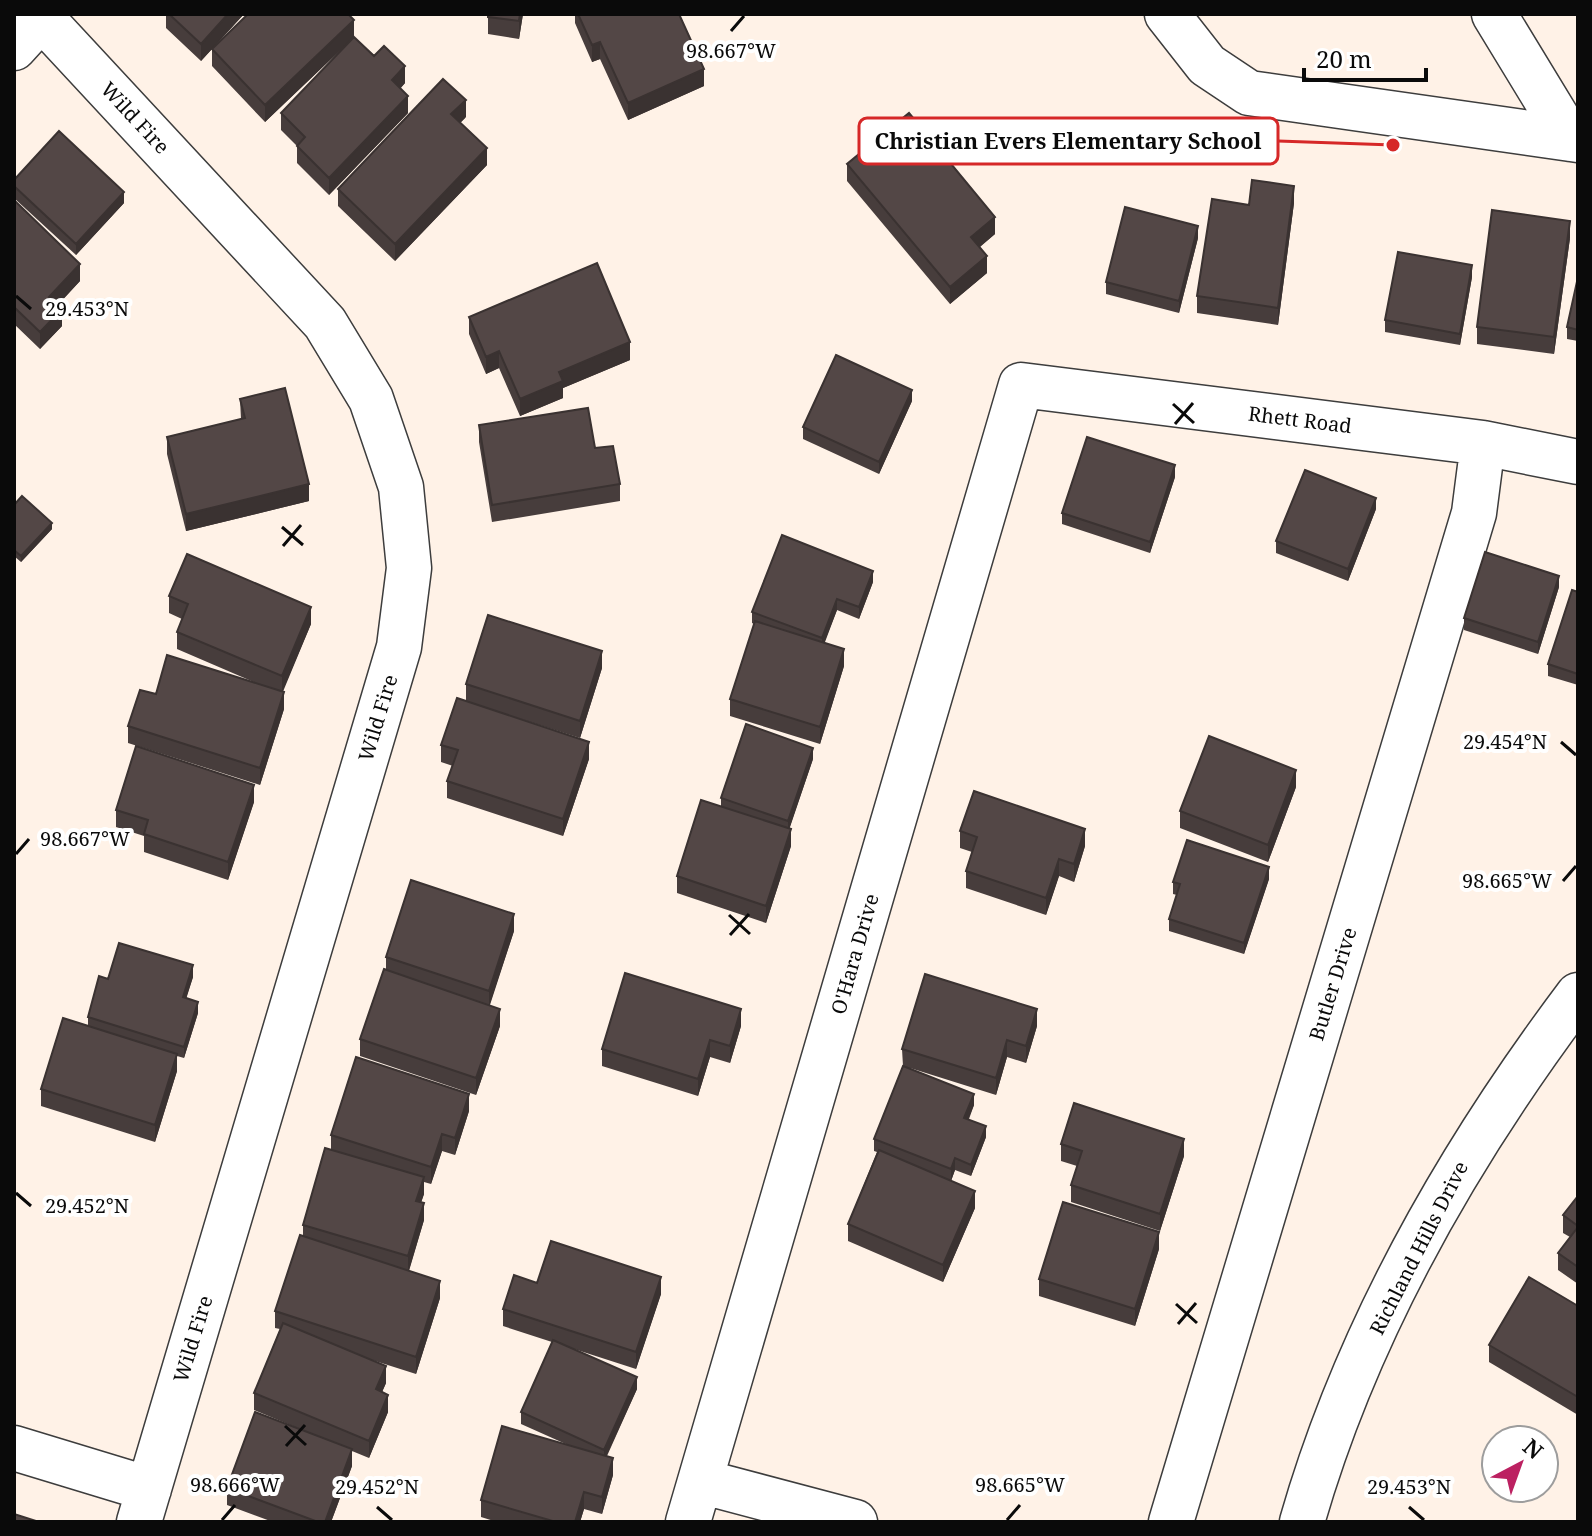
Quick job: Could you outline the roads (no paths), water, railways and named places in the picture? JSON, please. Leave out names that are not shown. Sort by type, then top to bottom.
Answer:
[{"type":"street","points":[[1167,14],[1207,65],[1249,93],[1574,139]]},
{"type":"street","points":[[1494,14],[1574,139]]},
{"type":"street","name":"Wild Fire","points":[[35,23],[325,323],[371,399],[401,487],[409,568],[399,647],[144,1506]]},
{"type":"street","name":"Rhett Road","points":[[1021,385],[1483,443],[1578,462]]},
{"type":"street","name":"O'Hara Drive","points":[[688,1522],[1021,385]]},
{"type":"street","name":"Butler Drive","points":[[1171,1522],[1470,527],[1483,443]]},
{"type":"street","name":"Richland Hills Drive","points":[[1302,1522],[1346,1397],[1412,1255],[1465,1157],[1578,995]]},
{"type":"street","points":[[14,1448],[144,1506]]},
{"type":"street","points":[[700,1481],[855,1522]]},
{"type":"place","name":"Christian Evers Elementary School","points":[[1393,145]]}]
